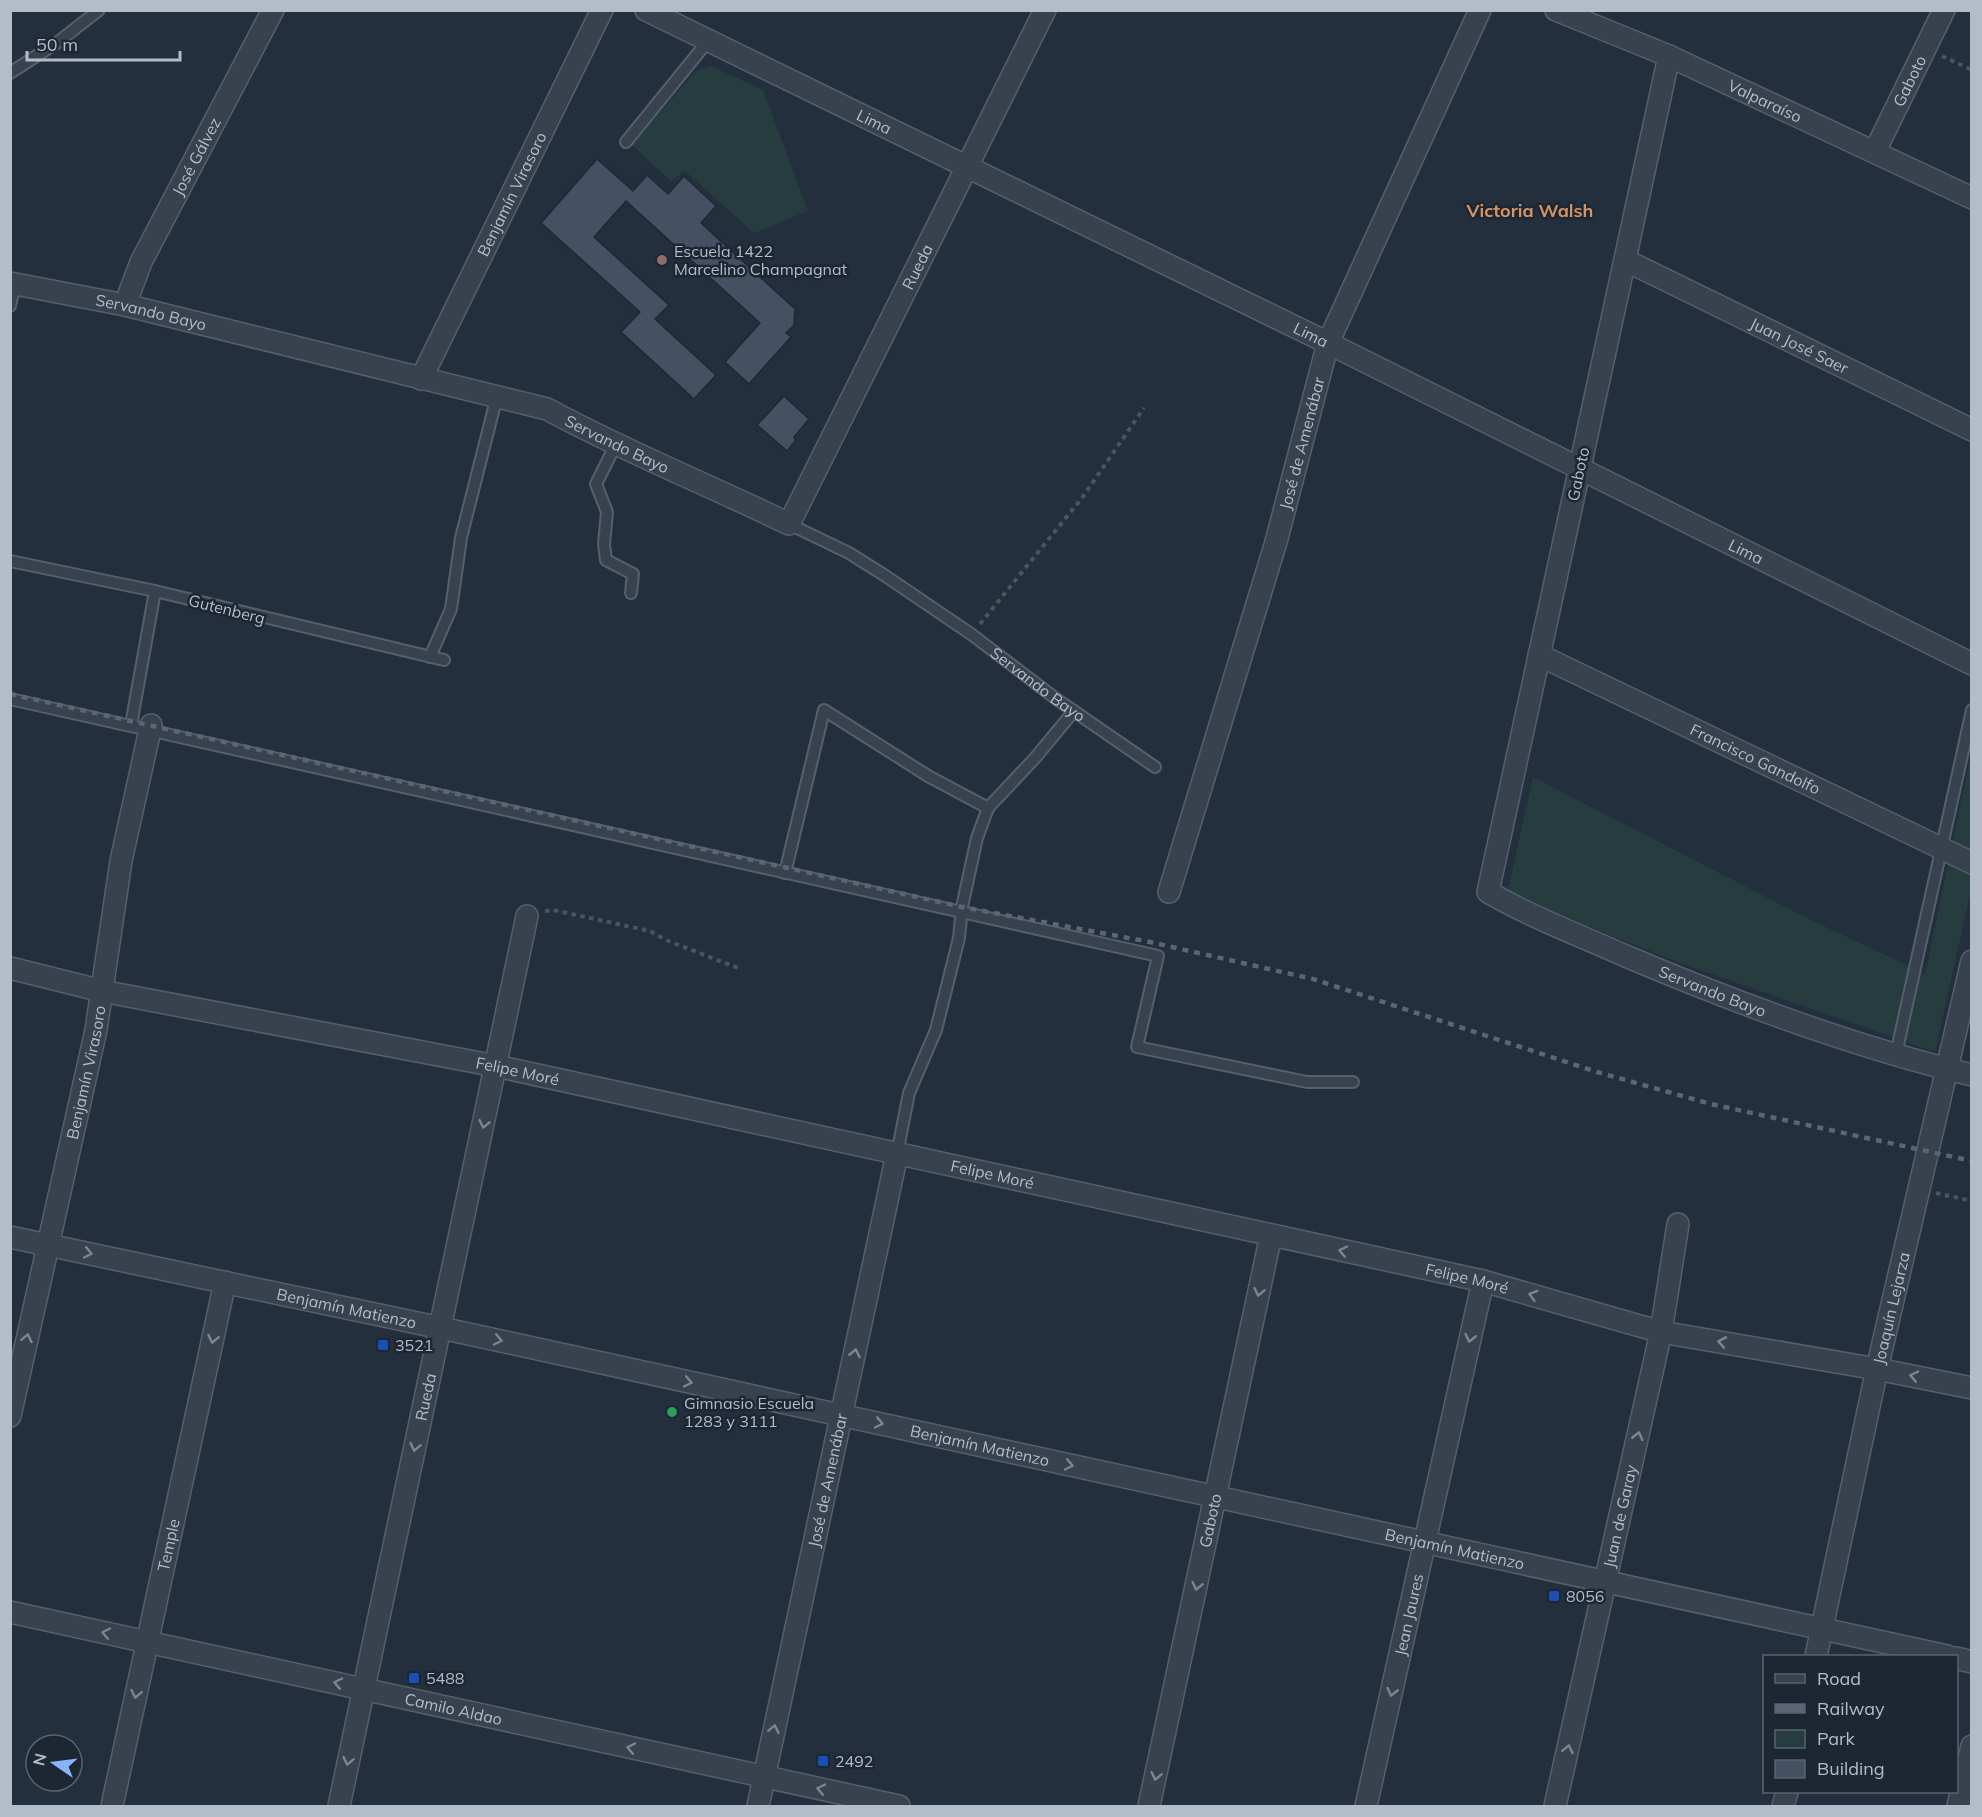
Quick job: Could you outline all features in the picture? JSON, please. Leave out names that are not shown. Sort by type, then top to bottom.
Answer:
[{"type":"street","name":"José Gálvez","points":[[125,305],[141,262],[273,10]]},
{"type":"street","name":"Benjamín Virasoro","points":[[421,379],[602,10]]},
{"type":"street","name":"Lima","points":[[646,10],[1328,343],[1971,664]]},
{"type":"street","name":"Rueda","points":[[789,524],[1045,10]]},
{"type":"street","name":"José de Amenábar","points":[[1170,892],[1276,542],[1328,343],[1480,10]]},
{"type":"street","name":"Valparaíso","points":[[1556,10],[1669,56],[1971,198]]},
{"type":"street","name":"Gaboto","points":[[1875,151],[1944,10]]},
{"type":"street","name":"Gaboto","points":[[1488,892],[1669,56]]},
{"type":"street","name":"Juan José Saer","points":[[1625,260],[1971,430]]},
{"type":"street","name":"Servando Bayo","points":[[13,284],[125,305],[547,409],[616,444],[789,524]]},
{"type":"street","name":"Francisco Gandolfo","points":[[1539,655],[1971,863]]},
{"type":"street","name":"Benjamín Virasoro","points":[[10,1416],[96,1030],[144,726]]},
{"type":"street","name":"Servando Bayo","points":[[1488,892],[1531,915],[1763,1012],[1971,1075]]},
{"type":"street","name":"Rueda","points":[[339,1806],[527,916]]},
{"type":"street","name":"Joaquín Lejarza","points":[[1816,1655],[1877,1369],[1971,961]]},
{"type":"street","name":"Felipe Moré","points":[[10,968],[102,991],[496,1066],[1483,1281],[1661,1332],[1877,1369],[1971,1388]]},
{"type":"street","name":"José de Amenábar","points":[[758,1806],[897,1154]]},
{"type":"street","name":"Juan de Garay","points":[[1555,1806],[1661,1332],[1678,1224]]},
{"type":"street","name":"Gaboto","points":[[1149,1806],[1271,1235]]},
{"type":"street","name":"Benjamín Matienzo","points":[[10,1237],[441,1328],[1942,1655]]},
{"type":"street","name":"Jean Jaures","points":[[1366,1806],[1483,1281]]},
{"type":"street","name":"Temple","points":[[112,1806],[225,1282]]},
{"type":"street","name":"Camilo Aldao","points":[[10,1612],[899,1806]]},
{"type":"street","points":[[1958,1806],[1971,1746]]},
{"type":"lane","points":[[10,73],[58,42],[99,10]]},
{"type":"lane","points":[[626,142],[708,41]]},
{"type":"lane","points":[[10,306],[13,284]]},
{"type":"lane","points":[[430,657],[451,609],[461,537],[497,396]]},
{"type":"lane","points":[[616,444],[596,484],[607,512],[604,544],[606,561],[633,574],[631,593]]},
{"type":"lane","name":"Servando Bayo","points":[[789,524],[849,554],[884,575],[971,634],[1074,711],[1155,767]]},
{"type":"lane","name":"Gutenberg","points":[[10,561],[155,591],[444,660]]},
{"type":"lane","name":"Benjamín Virasoro","points":[[144,726],[155,591]]},
{"type":"lane","points":[[10,699],[144,726],[405,789],[1158,956],[1137,1047],[1306,1082],[1353,1082]]},
{"type":"lane","points":[[785,873],[824,710],[928,776],[988,808]]},
{"type":"lane","points":[[1896,1054],[1971,710]]},
{"type":"lane","points":[[897,1154],[909,1094],[936,1030],[959,938],[977,838],[988,808],[1035,758],[1074,711]]},
{"type":"path","points":[[1926,48],[1971,70]]},
{"type":"path","points":[[971,634],[1082,498],[1144,408]]},
{"type":"path","points":[[527,916],[553,909],[650,931],[666,940],[738,968]]},
{"type":"path","points":[[1918,1188],[1971,1201]]},
{"type":"green space","points":[[711,66],[763,90],[808,211],[754,233],[685,171],[671,181],[632,145],[696,71]]},
{"type":"green space","points":[[1971,754],[1971,890],[1935,1052],[1680,963],[1507,894],[1533,777],[1805,917],[1925,974]]},
{"type":"building","name":"Escuela 1422 Marcelino Champagnat","points":[[597,159],[633,191],[647,175],[668,194],[684,176],[716,206],[701,223],[795,309],[794,325],[786,333],[791,337],[749,384],[725,362],[760,323],[626,201],[594,237],[669,305],[655,319],[716,375],[694,399],[621,332],[640,312],[541,223]]},
{"type":"building","points":[[784,396],[809,419],[794,437],[796,440],[787,451],[757,425]]},
{"type":"railway","points":[[10,694],[962,907],[1150,942],[1313,979],[1597,1072],[1711,1104],[1972,1161]]},
{"type":"place","name":"Escuela 1422 Marcelino Champagnat","points":[[662,260]]},
{"type":"place","name":"3521","points":[[383,1345]]},
{"type":"place","name":"Gimnasio Escuela 1283 y 3111","points":[[672,1412]]},
{"type":"place","name":"8056","points":[[1554,1596]]},
{"type":"place","name":"5488","points":[[414,1678]]},
{"type":"place","name":"2492","points":[[823,1761]]},
{"type":"district","name":"Victoria Walsh","points":[[1530,210]]}]
